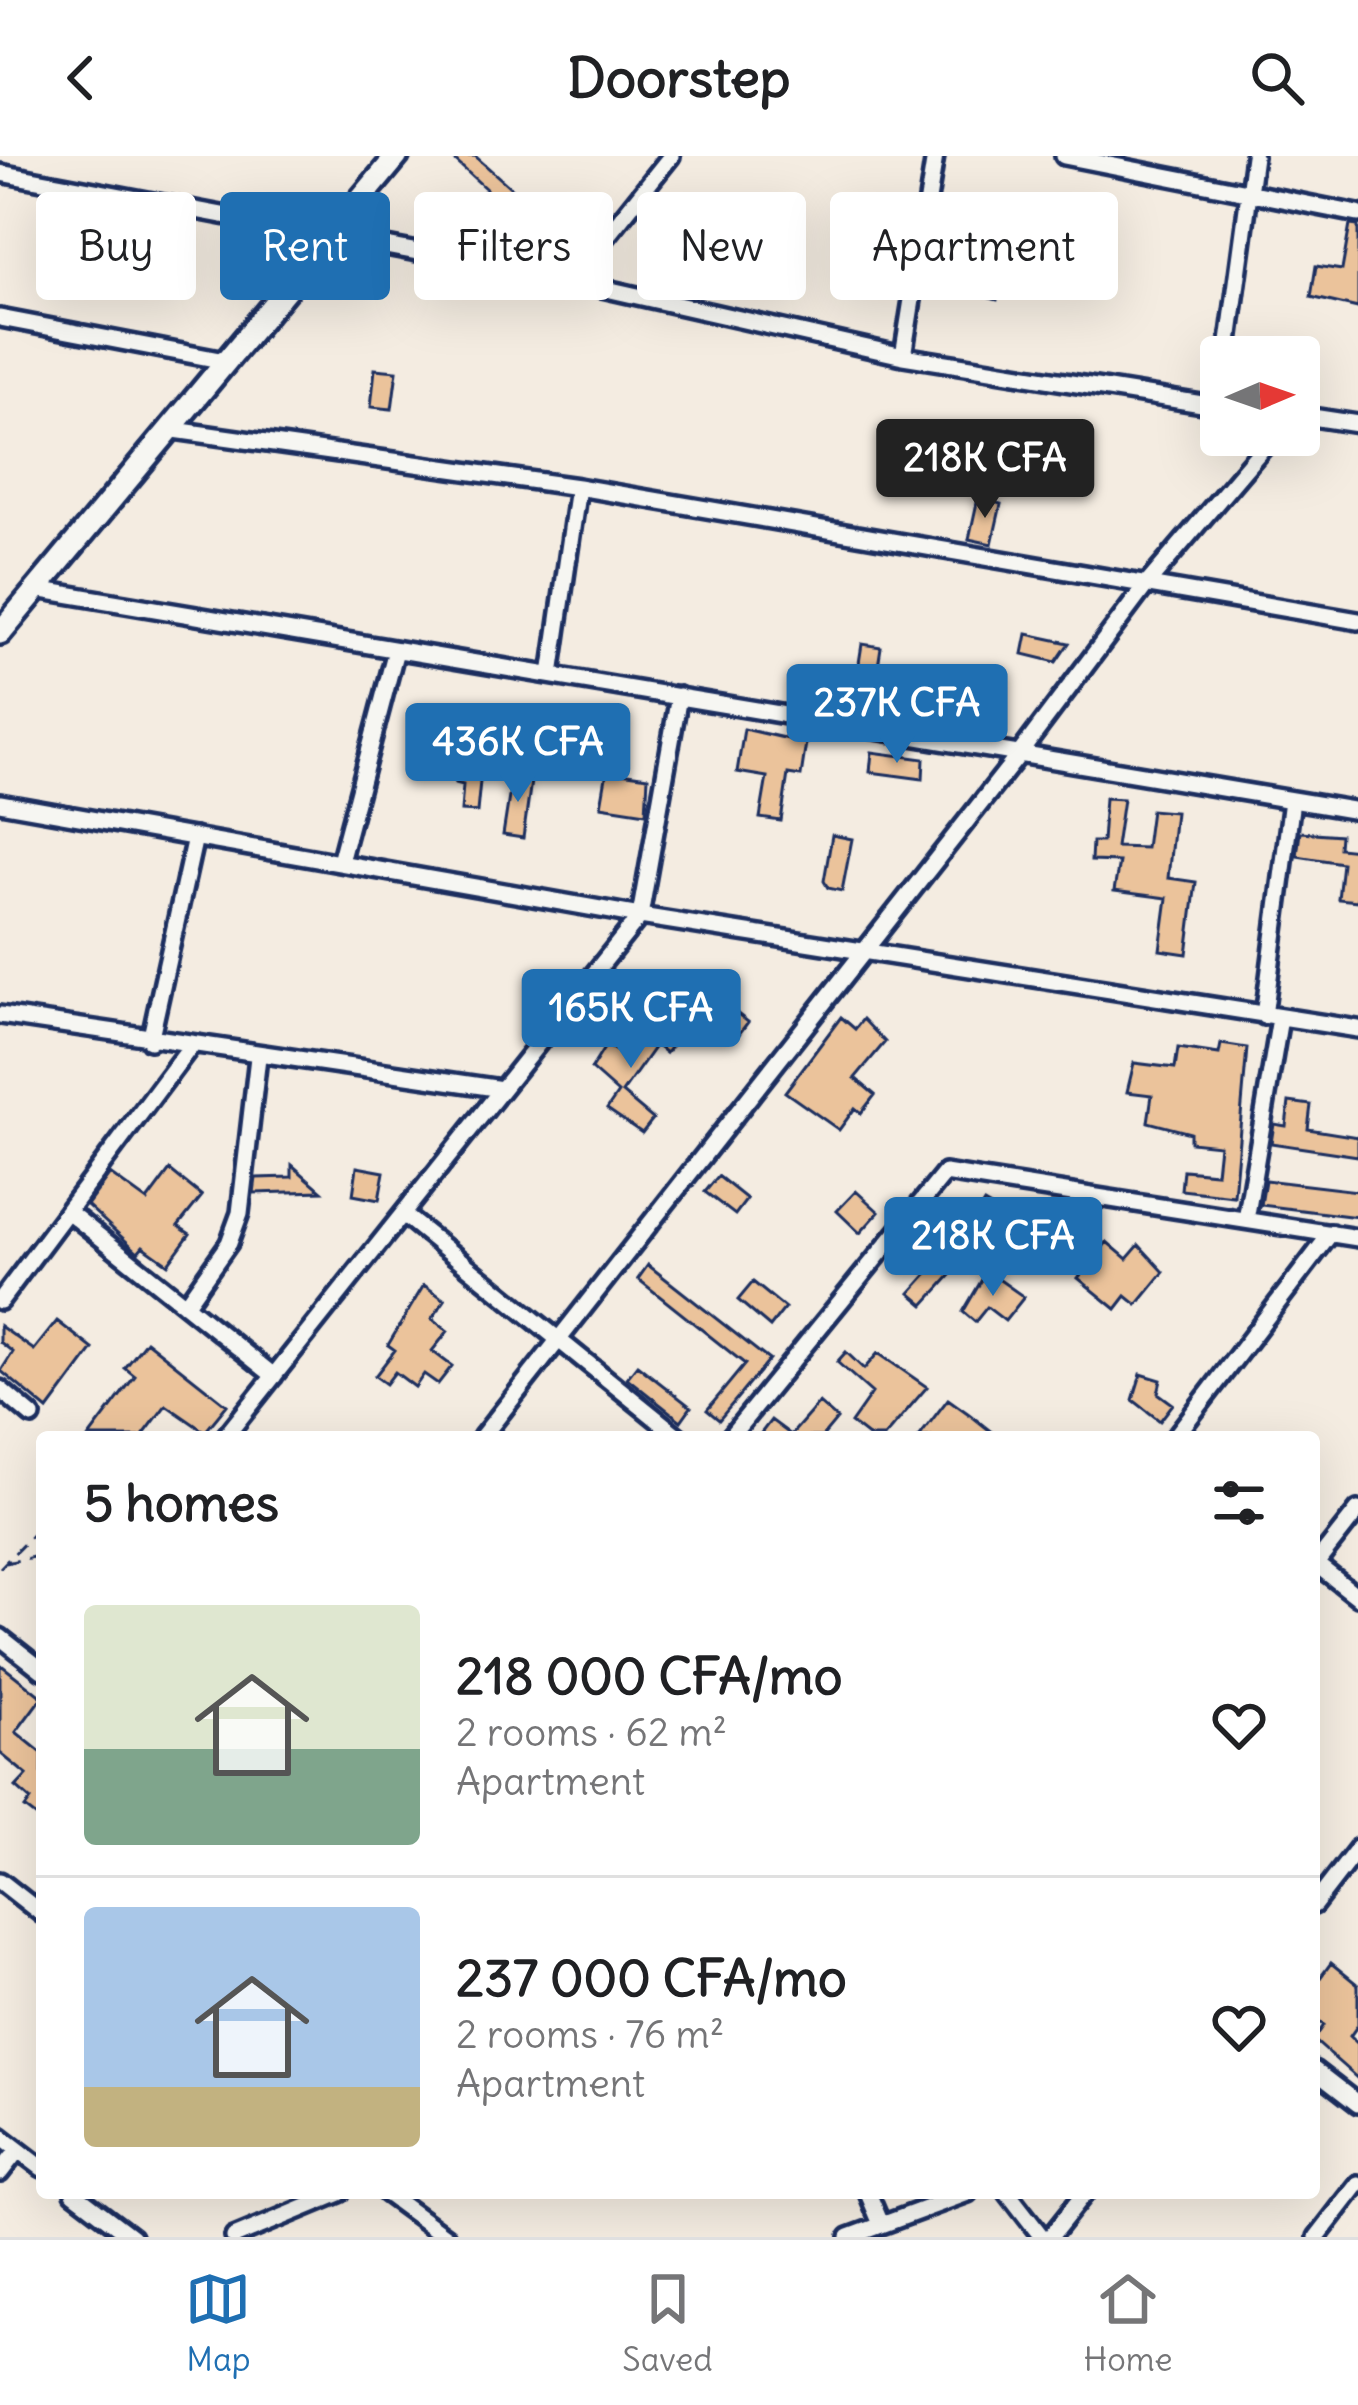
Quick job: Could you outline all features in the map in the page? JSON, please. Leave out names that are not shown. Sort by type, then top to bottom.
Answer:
[{"type":"street","points":[[366,192],[397,156]]},
{"type":"street","points":[[613,228],[671,156]]},
{"type":"street","points":[[903,356],[935,156]]},
{"type":"street","points":[[1064,156],[1358,214]]},
{"type":"street","points":[[1229,336],[1254,156]]},
{"type":"street","points":[[0,172],[220,216]]},
{"type":"street","points":[[613,290],[903,356],[1200,404]]},
{"type":"street","points":[[0,633],[276,300]]},
{"type":"street","points":[[0,318],[225,361]]},
{"type":"street","points":[[1320,418],[1358,424]]},
{"type":"street","points":[[167,429],[578,487],[1358,621]]},
{"type":"street","points":[[487,1431],[1017,757],[1146,585],[1256,456]]},
{"type":"street","points":[[551,675],[578,487]]},
{"type":"street","points":[[36,589],[1358,811]]},
{"type":"street","points":[[340,862],[396,650]]},
{"type":"street","points":[[230,1431],[640,916],[679,696]]},
{"type":"street","points":[[1246,1220],[1272,1017],[1292,800]]},
{"type":"street","points":[[0,803],[640,916],[1358,1029]]},
{"type":"street","points":[[150,1041],[195,837]]},
{"type":"street","points":[[0,1016],[502,1089]]},
{"type":"street","points":[[0,1301],[190,1047]]},
{"type":"street","points":[[186,1304],[235,1229],[258,1057]]},
{"type":"street","points":[[735,1431],[945,1173],[1358,1238]]},
{"type":"street","points":[[70,1213],[274,1376]]},
{"type":"street","points":[[404,1215],[672,1431]]},
{"type":"street","points":[[1180,1431],[1331,1233]]},
{"type":"street","points":[[0,1389],[32,1416]]},
{"type":"street","points":[[1320,1559],[1358,1510]]},
{"type":"street","points":[[1320,1569],[1358,1597]]},
{"type":"street","points":[[0,1637],[36,1665]]},
{"type":"street","points":[[1320,1898],[1357,1852]]},
{"type":"street","points":[[0,1881],[36,1909]]},
{"type":"street","points":[[1320,2075],[1358,2104]]},
{"type":"street","points":[[0,2136],[36,2164]]},
{"type":"street","points":[[0,2173],[18,2150]]},
{"type":"street","points":[[1317,2237],[1358,2184]]},
{"type":"street","points":[[82,2199],[132,2237]]},
{"type":"street","points":[[234,2237],[326,2199]]},
{"type":"street","points":[[394,2199],[446,2237]]},
{"type":"street","points":[[871,2199],[881,2224]]},
{"type":"street","points":[[849,2237],[951,2199]]},
{"type":"street","points":[[1013,2199],[1046,2237],[1080,2199]]},
{"type":"path","points":[[2,1566],[36,1531]]},
{"type":"path","points":[[2,1566],[36,1557]]},
{"type":"building","points":[[450,156],[475,156],[511,188],[483,192],[486,189]]},
{"type":"building","points":[[1350,225],[1358,226],[1358,308],[1311,297],[1316,266],[1342,270]]},
{"type":"building","points":[[375,369],[397,371],[392,409],[371,407]]},
{"type":"building","points":[[978,498],[1001,504],[992,544],[969,539]]},
{"type":"building","points":[[1027,634],[1069,643],[1056,662],[1023,654]]},
{"type":"building","points":[[862,644],[881,647],[874,692],[855,689]]},
{"type":"building","points":[[744,729],[806,743],[801,776],[788,774],[781,821],[760,818],[767,777],[737,772]]},
{"type":"building","points":[[872,752],[924,759],[923,779],[870,772]]},
{"type":"building","points":[[459,758],[482,761],[477,812],[461,811],[463,785],[455,783]]},
{"type":"building","points":[[513,771],[532,774],[523,838],[503,835]]},
{"type":"building","points":[[607,771],[648,777],[646,813],[601,806]]},
{"type":"building","points":[[1105,798],[1123,799],[1116,847],[1146,848],[1151,810],[1175,812],[1168,878],[1196,882],[1187,954],[1160,950],[1167,898],[1114,891],[1119,862],[1091,861],[1092,842],[1102,842]]},
{"type":"building","points":[[1300,832],[1340,835],[1339,848],[1358,850],[1358,901],[1338,899],[1342,863],[1297,856]]},
{"type":"building","points":[[832,835],[852,839],[842,891],[828,888],[824,881]]},
{"type":"building","points":[[712,994],[748,1022],[736,1038],[706,1014]]},
{"type":"building","points":[[841,1017],[855,1029],[863,1019],[885,1042],[855,1078],[875,1095],[861,1113],[855,1108],[839,1130],[785,1092]]},
{"type":"building","points":[[660,1020],[679,1036],[666,1053],[656,1045],[622,1093],[653,1119],[642,1133],[607,1109],[618,1093],[591,1069],[606,1045],[621,1054],[641,1029],[648,1035]]},
{"type":"building","points":[[1221,1044],[1247,1048],[1234,1196],[1181,1190],[1183,1170],[1216,1173],[1219,1145],[1190,1142],[1190,1133],[1148,1122],[1152,1095],[1127,1092],[1134,1063],[1175,1068],[1178,1048],[1219,1054]]},
{"type":"building","points":[[1289,1102],[1311,1105],[1308,1129],[1358,1137],[1358,1156],[1271,1143],[1274,1124],[1286,1126]]},
{"type":"building","points":[[292,1165],[322,1191],[254,1193],[256,1178],[292,1177]]},
{"type":"building","points":[[357,1167],[384,1172],[379,1200],[353,1195]]},
{"type":"building","points":[[170,1170],[202,1196],[178,1226],[190,1234],[168,1264],[143,1246],[138,1252],[87,1205],[110,1174],[147,1201]]},
{"type":"building","points":[[718,1176],[747,1199],[735,1215],[705,1192]]},
{"type":"building","points":[[1265,1180],[1358,1191],[1358,1217],[1261,1205]]},
{"type":"building","points":[[856,1191],[879,1212],[860,1233],[837,1211]]},
{"type":"building","points":[[984,1203],[996,1210],[961,1264],[924,1305],[910,1293],[946,1253],[917,1230],[931,1213],[962,1238]]},
{"type":"building","points":[[1107,1242],[1127,1259],[1139,1245],[1164,1272],[1137,1305],[1126,1296],[1116,1309],[1078,1278]]},
{"type":"building","points":[[648,1265],[769,1360],[719,1420],[707,1410],[745,1364],[638,1279]]},
{"type":"building","points":[[987,1271],[1024,1297],[1005,1321],[987,1307],[975,1322],[963,1312]]},
{"type":"building","points":[[753,1282],[785,1308],[770,1327],[738,1300]]},
{"type":"building","points":[[424,1285],[445,1300],[432,1319],[448,1331],[432,1351],[452,1366],[438,1384],[424,1374],[415,1387],[395,1372],[386,1384],[375,1376],[395,1350],[388,1345]]},
{"type":"building","points":[[57,1321],[93,1349],[48,1410],[1,1371],[13,1352],[0,1342],[0,1326],[34,1350]]},
{"type":"building","points":[[146,1341],[227,1405],[206,1431],[166,1405],[146,1431],[94,1431],[135,1376],[125,1368]]},
{"type":"building","points":[[846,1352],[864,1369],[878,1353],[927,1387],[889,1431],[861,1431],[851,1423],[872,1393],[837,1362]]},
{"type":"building","points":[[637,1365],[691,1407],[681,1421],[627,1378]]},
{"type":"building","points":[[1141,1374],[1161,1380],[1158,1393],[1173,1404],[1160,1421],[1133,1400]]},
{"type":"building","points":[[948,1399],[990,1431],[924,1431]]},
{"type":"building","points":[[819,1403],[837,1419],[827,1431],[794,1431]]},
{"type":"building","points":[[771,1420],[786,1431],[763,1431]]},
{"type":"building","points":[[0,1664],[36,1692],[36,1705],[16,1732],[36,1748],[36,1816],[25,1808],[31,1800],[16,1787],[27,1775],[0,1753]]},
{"type":"building","points":[[1331,1963],[1358,1985],[1358,2025],[1350,2036],[1358,2044],[1358,2079],[1320,2045],[1324,2025],[1320,2022],[1320,1978]]}]
